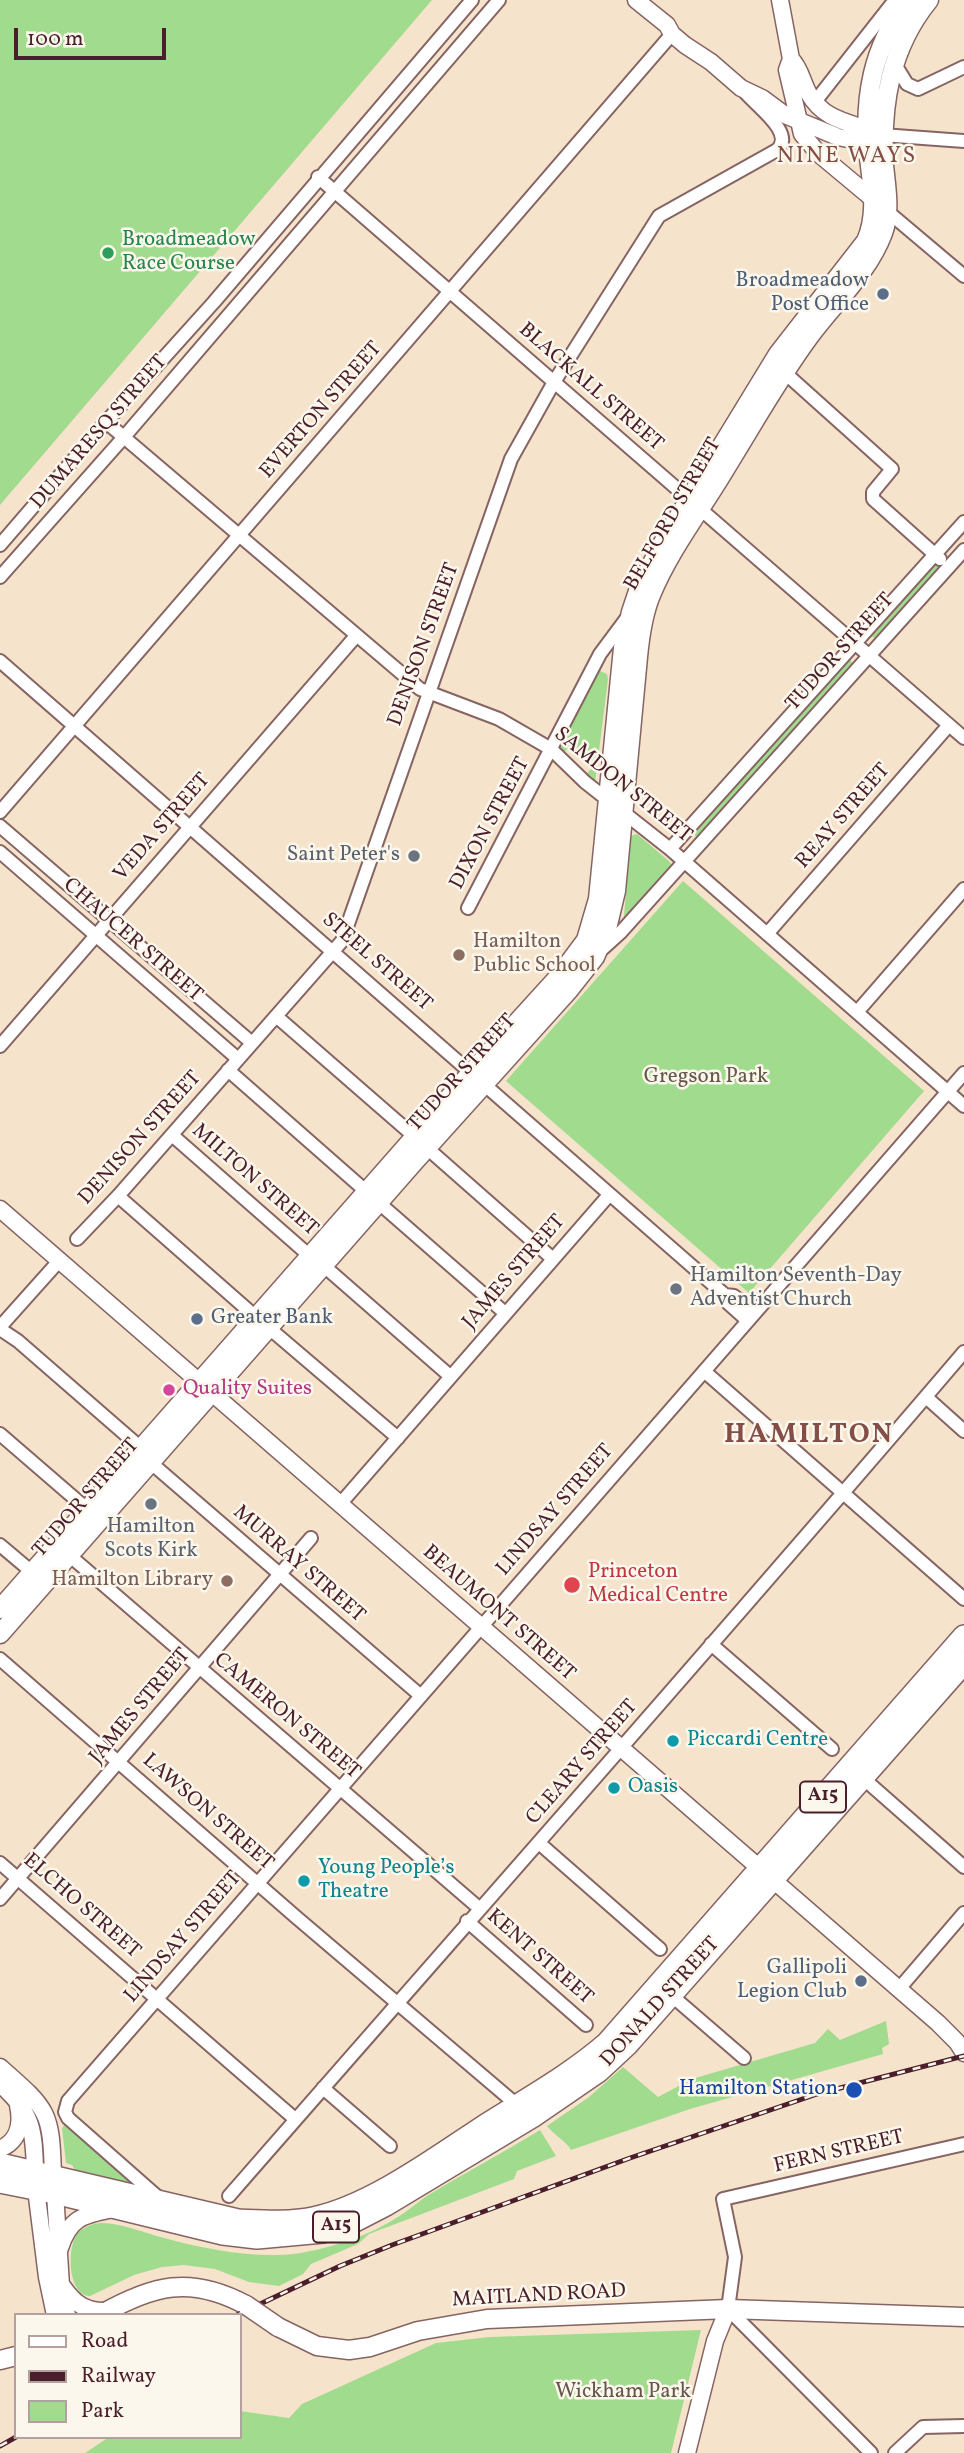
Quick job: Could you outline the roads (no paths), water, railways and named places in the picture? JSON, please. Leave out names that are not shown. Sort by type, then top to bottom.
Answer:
[{"type":"highway","name":"DONALD STREET","points":[[165,2204],[238,2220],[276,2222],[314,2218],[350,2206],[385,2188],[599,2071],[627,2045],[671,1995],[766,1875],[964,1636]]},
{"type":"highway","name":"DONALD STREET","points":[[116,2208],[223,2234],[290,2237],[323,2232],[355,2221],[386,2205],[525,2111],[607,2043],[766,1875],[864,1779],[964,1663]]},
{"type":"highway","name":"A15","points":[[0,2164],[116,2208]]},
{"type":"highway","name":"A15","points":[[0,2182],[45,2182],[165,2204]]},
{"type":"main road","points":[[636,0],[667,25],[672,34],[741,88],[762,98],[785,115],[828,133],[872,136]]},
{"type":"main road","points":[[780,0],[791,60],[788,70],[802,134],[811,146],[880,205]]},
{"type":"main road","points":[[872,136],[907,30],[929,0]]},
{"type":"main road","points":[[872,136],[868,96],[874,65],[883,41],[908,1]]},
{"type":"main road","points":[[791,60],[798,66],[803,83],[814,103],[832,118],[872,136]]},
{"type":"main road","name":"BELFORD STREET","points":[[595,915],[623,648],[631,612],[649,567],[784,372],[868,264],[884,230],[872,136]]},
{"type":"main road","name":"BELFORD STREET","points":[[595,957],[614,904],[638,657],[644,618],[657,583],[695,504],[778,354],[866,241],[880,205]]},
{"type":"main road","name":"TUDOR STREET","points":[[0,1633],[69,1555],[146,1455],[478,1078],[575,958],[586,940],[595,915]]},
{"type":"main road","name":"TUDOR STREET","points":[[478,1078],[569,990],[595,957]]},
{"type":"main road","name":"BEAUMONT STREET","points":[[0,1209],[945,2029],[964,2053]]},
{"type":"main road","name":"TUDOR STREET","points":[[0,1609],[88,1510],[146,1455]]},
{"type":"main road","points":[[0,2067],[39,2102],[46,2114],[53,2143],[45,2182],[47,2277],[55,2313]]},
{"type":"main road","points":[[0,2084],[23,2106],[31,2123],[59,2251],[61,2285],[67,2313]]},
{"type":"main road","points":[[0,2150],[10,2145],[17,2133],[20,2119],[16,2098]]},
{"type":"main road","points":[[59,2251],[64,2234],[75,2221],[116,2208]]},
{"type":"main road","points":[[61,2285],[81,2306],[103,2313]]},
{"type":"main road","name":"MAITLAND ROAD","points":[[103,2313],[142,2294],[170,2287],[205,2288],[225,2294],[278,2327],[317,2346],[349,2350],[370,2347],[418,2331],[476,2320],[729,2301],[964,2317]]},
{"type":"main road","points":[[687,2453],[715,2341],[729,2301]]},
{"type":"street","name":"DUMARESQ STREET","points":[[0,545],[214,302],[318,177],[472,0]]},
{"type":"street","name":"DUMARESQ STREET","points":[[0,577],[124,437],[499,0]]},
{"type":"street","points":[[814,103],[891,5],[908,1]]},
{"type":"street","name":"EVERTON STREET","points":[[0,812],[672,34]]},
{"type":"street","points":[[894,63],[907,84],[918,89],[964,66]]},
{"type":"street","points":[[404,78],[419,91]]},
{"type":"street","name":"DENISON STREET","points":[[77,1239],[342,941],[511,459],[554,382],[659,216],[782,146],[784,137],[781,131],[741,88]]},
{"type":"street","points":[[872,136],[964,141]]},
{"type":"street","name":"BLACKALL STREET","points":[[318,177],[964,738]]},
{"type":"street","points":[[880,205],[964,275]]},
{"type":"street","points":[[214,302],[229,314]]},
{"type":"street","points":[[784,372],[892,469],[873,492],[873,499],[949,566]]},
{"type":"street","name":"SAMDON STREET","points":[[106,422],[420,689],[494,717],[551,749],[585,782],[670,849],[964,1106]]},
{"type":"street","name":"TUDOR STREET","points":[[670,849],[964,522]]},
{"type":"street","name":"TUDOR STREET","points":[[595,957],[685,862],[964,550]]},
{"type":"street","name":"DIXON STREET","points":[[468,908],[600,654],[631,612]]},
{"type":"street","name":"VEDA STREET","points":[[0,1046],[356,636]]},
{"type":"street","name":"STEEL STREET","points":[[0,662],[725,1295],[729,1303],[751,1316]]},
{"type":"street","name":"REAY STREET","points":[[767,934],[949,725]]},
{"type":"street","name":"CHAUCER STREET","points":[[0,825],[252,1043]]},
{"type":"street","name":"CHAUCER STREET","points":[[0,852],[238,1059]]},
{"type":"street","points":[[858,1011],[964,889]]},
{"type":"street","points":[[276,1016],[553,1259]]},
{"type":"street","points":[[228,1070],[505,1313]]},
{"type":"street","name":"LINDSAY STREET","points":[[165,2204],[68,2118],[65,2112],[68,2101],[964,1073]]},
{"type":"street","name":"MILTON STREET","points":[[172,1135],[450,1376]]},
{"type":"street","name":"JAMES STREET","points":[[341,1503],[609,1195]]},
{"type":"street","points":[[118,1196],[398,1438]]},
{"type":"street","points":[[0,1328],[59,1261]]},
{"type":"street","name":"MURRAY STREET","points":[[0,1328],[18,1340],[421,1696]]},
{"type":"street","name":"CLEARY STREET","points":[[229,2196],[964,1352]]},
{"type":"street","points":[[704,1371],[964,1599]]},
{"type":"street","points":[[926,1397],[964,1431]]},
{"type":"street","points":[[0,1434],[88,1510]]},
{"type":"street","name":"JAMES STREET","points":[[0,1899],[311,1538]]},
{"type":"street","points":[[0,1545],[32,1573]]},
{"type":"street","name":"CAMERON STREET","points":[[69,1555],[479,1908]]},
{"type":"street","points":[[711,1644],[832,1749]]},
{"type":"street","name":"LAWSON STREET","points":[[0,1658],[257,1884],[525,2111]]},
{"type":"street","points":[[864,1779],[964,1867]]},
{"type":"street","points":[[539,1843],[660,1949]]},
{"type":"street","name":"ELCHO STREET","points":[[0,1863],[295,2119]]},
{"type":"street","points":[[898,1990],[964,1913]]},
{"type":"street","name":"KENT STREET","points":[[467,1921],[586,2025]]},
{"type":"street","points":[[671,1995],[744,2058]]},
{"type":"street","points":[[323,2088],[390,2146]]},
{"type":"street","name":"FERN STREET","points":[[729,2301],[735,2257],[723,2199],[964,2144]]},
{"type":"street","points":[[729,2301],[871,2453]]},
{"type":"street","points":[[895,2453],[923,2427],[964,2426]]},
{"type":"railway","points":[[241,2313],[340,2266],[392,2245],[630,2158],[817,2094],[964,2056]]},
{"type":"railway","points":[[0,2446],[14,2438]]},
{"type":"place","name":"Broadmeadow Race Course","points":[[108,253]]},
{"type":"place","name":"Broadmeadow Post Office","points":[[883,294]]},
{"type":"place","name":"Saint Peter's","points":[[414,856]]},
{"type":"place","name":"Hamilton Public School","points":[[459,955]]},
{"type":"place","name":"Hamilton Seventh-Day Adventist Church","points":[[676,1289]]},
{"type":"place","name":"Greater Bank","points":[[197,1319]]},
{"type":"place","name":"Quality Suites","points":[[169,1390]]},
{"type":"place","name":"Hamilton Scots Kirk","points":[[151,1504]]},
{"type":"place","name":"Hamilton Library","points":[[227,1581]]},
{"type":"place","name":"Princeton Medical Centre","points":[[572,1585]]},
{"type":"place","name":"Piccardi Centre","points":[[673,1741]]},
{"type":"place","name":"Oasis","points":[[614,1788]]},
{"type":"place","name":"Young People’s Theatre","points":[[304,1881]]},
{"type":"place","name":"Gallipoli Legion Club","points":[[861,1981]]},
{"type":"place","name":"Hamilton Station","points":[[854,2090]]},
{"type":"district","name":"NINE WAYS","points":[[847,158]]},
{"type":"district","name":"HAMILTON","points":[[809,1437]]},
{"type":"park label","name":"Gregson Park","points":[[706,1078]]},
{"type":"park label","name":"Wickham Park","points":[[623,2393]]}]
